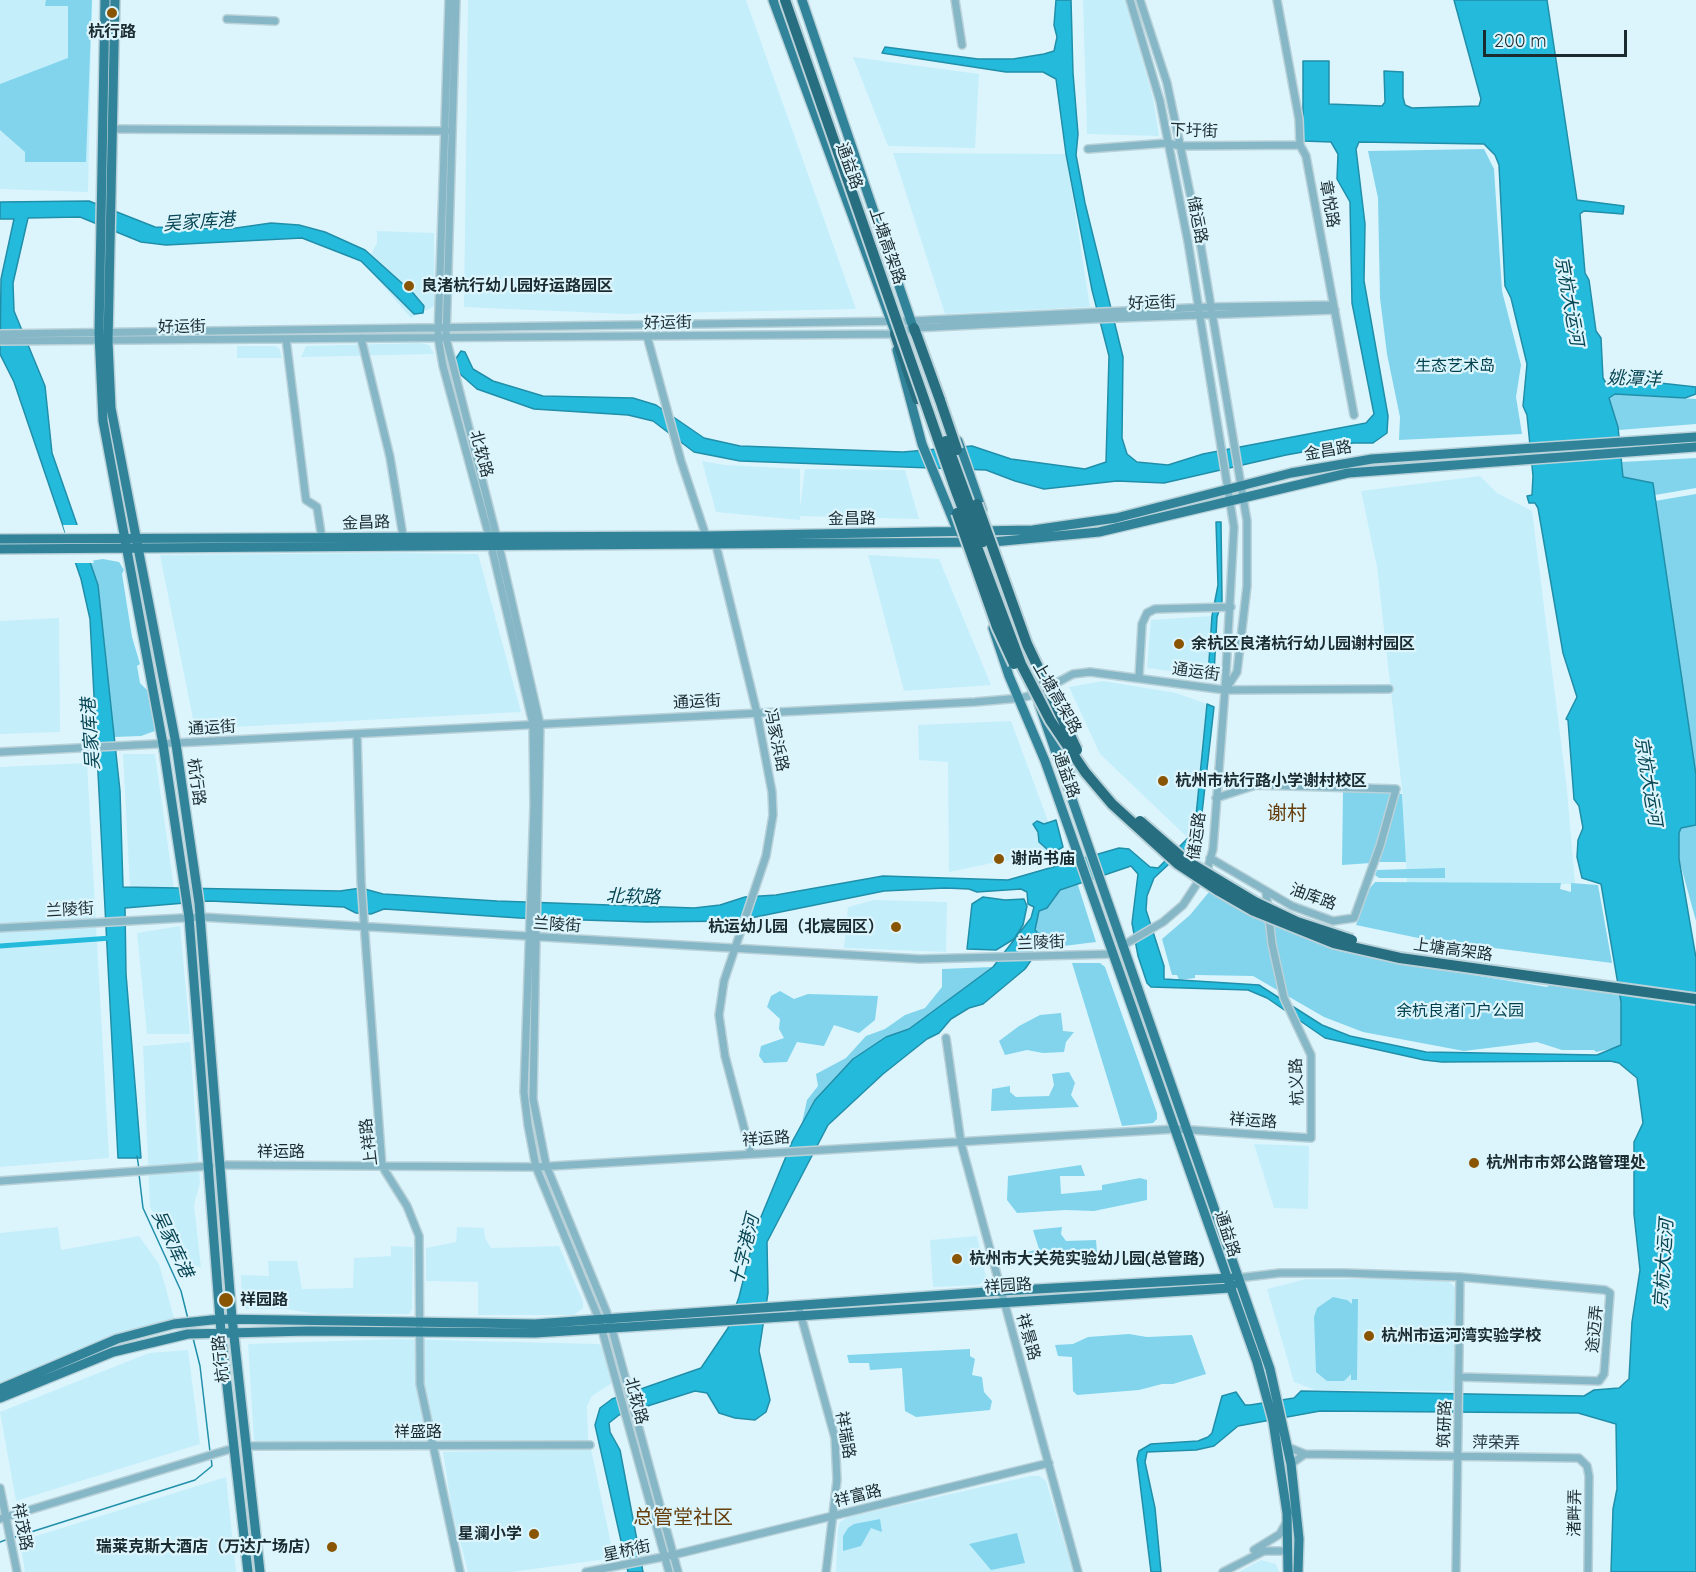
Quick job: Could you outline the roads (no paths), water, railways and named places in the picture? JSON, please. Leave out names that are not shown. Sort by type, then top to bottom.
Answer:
[{"type":"highway","name":"上塘高架路","points":[[785,0],[960,501],[1021,664],[1050,720],[1085,772],[1148,838],[1178,864],[1219,891],[1293,928],[1334,943],[1389,956],[1696,999]]},
{"type":"highway","name":"上塘高架路","points":[[793,0],[1018,642],[1029,667],[1077,750],[1117,799],[1185,860],[1255,902],[1297,922],[1369,945],[1401,951],[1696,992]]},
{"type":"highway","points":[[912,324],[1027,644],[1077,750]]},
{"type":"highway","points":[[895,334],[997,627],[1027,691],[1050,720]]},
{"type":"main road","name":"杭行路","points":[[105,0],[100,232],[104,336],[111,408],[129,538],[134,549],[176,744],[201,917],[222,1165],[232,1318],[260,1572]]},
{"type":"main road","name":"杭行路","points":[[104,336],[111,235],[115,0]]},
{"type":"main road","name":"通益路","points":[[772,0],[956,502],[958,532],[964,543],[1009,676],[1021,698],[1084,855],[1099,879],[1238,1278],[1278,1420],[1288,1447],[1299,1539],[1298,1572]]},
{"type":"main road","name":"通益路","points":[[802,0],[912,324],[926,346],[955,445],[986,530]]},
{"type":"main road","points":[[895,334],[900,365],[922,444],[958,532]]},
{"type":"main road","name":"金昌路","points":[[0,539],[322,539],[403,536],[494,541],[716,545],[990,543],[1099,532],[1230,503],[1347,468],[1407,456],[1696,437]]},
{"type":"main road","name":"金昌路","points":[[0,549],[134,549],[1033,530],[1078,525],[1154,510],[1291,473],[1696,447]]},
{"type":"main road","points":[[986,530],[1040,691]]},
{"type":"main road","name":"杭行路","points":[[134,549],[189,917],[221,1332],[248,1572]]},
{"type":"main road","name":"通益路","points":[[1040,691],[1070,774],[1073,806],[1088,882],[1226,1277],[1272,1397]]},
{"type":"main road","points":[[1230,1288],[1238,1278]]},
{"type":"main road","name":"祥园路","points":[[605,1324],[774,1306],[1238,1278]]},
{"type":"main road","name":"祥园路","points":[[605,1324],[727,1322],[1004,1301],[1230,1288]]},
{"type":"main road","points":[[0,1389],[117,1339],[174,1324],[232,1318],[535,1333],[605,1324]]},
{"type":"main road","points":[[0,1398],[113,1352],[172,1336],[234,1331],[419,1327]]},
{"type":"main road","name":"通益路","points":[[1278,1420],[1287,1520],[1288,1572]]},
{"type":"street","name":"北软路","points":[[449,0],[442,338],[494,541],[536,724],[535,899],[525,1092],[536,1167],[605,1324],[627,1418],[669,1572]]},
{"type":"street","name":"北软路","points":[[442,327],[456,0]]},
{"type":"street","points":[[955,0],[962,45]]},
{"type":"street","name":"储运路","points":[[1122,946],[1163,922],[1184,905],[1208,867],[1226,690],[1224,675],[1231,608],[1234,527],[1200,311],[1168,143],[1157,90],[1131,0]]},
{"type":"street","name":"储运路","points":[[1140,0],[1167,83],[1180,146],[1211,310],[1247,532],[1247,586],[1237,672],[1226,690]]},
{"type":"street","name":"章悦路","points":[[1277,0],[1299,119],[1300,145],[1306,156],[1354,415]]},
{"type":"street","points":[[227,19],[275,21]]},
{"type":"street","points":[[113,129],[446,131]]},
{"type":"street","name":"下圩街","points":[[1088,149],[1168,143],[1180,146],[1300,145]]},
{"type":"street","name":"好运街","points":[[4,338],[442,327],[890,320],[912,324],[1117,318],[1211,310],[1334,308]]},
{"type":"street","name":"好运街","points":[[104,336],[286,339],[895,334],[912,324],[1200,311]]},
{"type":"street","points":[[647,336],[673,437],[706,536],[716,545]]},
{"type":"street","points":[[361,338],[390,457],[403,536]]},
{"type":"street","points":[[286,339],[306,500],[316,507],[322,539]]},
{"type":"street","name":"冯家浜路","points":[[716,545],[757,712],[772,792],[771,834],[757,888],[724,981],[719,1015],[725,1056],[751,1154]]},
{"type":"street","points":[[1139,677],[1142,624],[1147,613],[1155,609],[1231,608]]},
{"type":"street","name":"通运街","points":[[0,752],[1021,698],[1073,674],[1109,673],[1226,690],[1389,688]]},
{"type":"street","name":"上祥路","points":[[357,734],[361,881],[382,1166],[407,1206],[419,1236],[420,1384],[460,1572]]},
{"type":"street","name":"油库路","points":[[1210,858],[1266,892],[1333,921],[1354,918],[1380,846],[1396,789],[1256,785],[1216,798]]},
{"type":"street","name":"杭义路","points":[[1266,892],[1272,944],[1284,998],[1311,1055],[1311,1138]]},
{"type":"street","name":"兰陵街","points":[[0,928],[201,917],[735,950],[920,959],[1113,954]]},
{"type":"street","name":"北软路","points":[[533,937],[532,1099],[546,1165],[629,1391],[678,1572]]},
{"type":"street","name":"祥景路","points":[[946,1038],[961,1143],[1078,1572]]},
{"type":"street","name":"祥运路","points":[[222,1165],[536,1167],[1176,1129],[1311,1138]]},
{"type":"street","points":[[0,1181],[210,1166]]},
{"type":"street","name":"祥园路","points":[[1238,1278],[1280,1273],[1460,1277]]},
{"type":"street","name":"筑研路","points":[[1456,1572],[1460,1277]]},
{"type":"street","name":"途迈弄","points":[[1460,1277],[1605,1290],[1612,1296],[1604,1374],[1599,1381],[1460,1377]]},
{"type":"street","name":"祥瑞路","points":[[798,1305],[835,1438],[837,1480],[826,1572]]},
{"type":"street","name":"祥盛路","points":[[246,1446],[590,1445]]},
{"type":"street","name":"萍荣弄","points":[[1288,1447],[1305,1454],[1579,1458]]},
{"type":"street","points":[[4,1519],[234,1448]]},
{"type":"street","points":[[1291,1464],[1305,1454]]},
{"type":"street","name":"渚畔弄","points":[[1579,1458],[1587,1466],[1589,1476],[1588,1572]]},
{"type":"street","name":"祥富路","points":[[673,1555],[1049,1463]]},
{"type":"street","name":"祥茂路","points":[[0,1488],[4,1519],[17,1572]]},
{"type":"street","points":[[1244,1560],[1247,1555],[1280,1534],[1287,1520]]},
{"type":"street","points":[[1223,1572],[1244,1560],[1272,1549],[1288,1551]]},
{"type":"street","name":"星桥街","points":[[586,1572],[673,1555]]},
{"type":"water","name":"京杭大运河","points":[[1056,0],[1071,0],[1073,73],[1078,134],[1076,155],[1085,203],[1123,357],[1122,438],[1127,454],[1137,462],[1168,465],[1203,454],[1366,423],[1374,414],[1352,303],[1350,202],[1337,179],[1338,154],[1331,142],[1303,141],[1303,61],[1329,61],[1329,104],[1382,106],[1385,102],[1384,71],[1403,72],[1405,105],[1412,108],[1479,106],[1481,99],[1454,0],[1547,0],[1577,200],[1624,206],[1623,214],[1584,211],[1580,214],[1585,273],[1589,280],[1596,331],[1601,338],[1603,378],[1606,383],[1642,381],[1696,387],[1696,394],[1685,398],[1615,394],[1609,398],[1618,427],[1623,477],[1653,483],[1696,775],[1696,825],[1681,828],[1679,859],[1696,958],[1696,1572],[1611,1572],[1613,1509],[1617,1489],[1616,1424],[1578,1413],[1320,1411],[1238,1426],[1214,1446],[1196,1450],[1147,1452],[1145,1462],[1155,1508],[1161,1572],[1151,1572],[1137,1459],[1139,1451],[1151,1444],[1198,1441],[1208,1437],[1212,1433],[1222,1396],[1236,1392],[1245,1405],[1250,1405],[1294,1398],[1301,1391],[1584,1396],[1594,1390],[1619,1388],[1629,1379],[1632,1322],[1640,1270],[1634,1214],[1634,1142],[1643,1123],[1637,1078],[1619,1063],[1610,1061],[1442,1062],[1424,1060],[1325,1038],[1267,998],[1248,990],[1151,987],[1147,983],[1138,956],[1132,923],[1138,874],[1131,866],[1060,890],[1047,908],[1039,911],[1035,930],[1042,937],[1039,949],[1025,969],[983,1004],[969,1008],[951,1019],[939,1033],[927,1039],[883,1074],[828,1125],[767,1242],[768,1293],[759,1351],[770,1400],[766,1412],[755,1420],[735,1418],[719,1413],[707,1393],[695,1391],[619,1415],[609,1423],[610,1432],[620,1450],[643,1572],[628,1572],[595,1425],[600,1408],[612,1399],[701,1368],[728,1328],[739,1297],[756,1229],[792,1142],[815,1100],[853,1059],[886,1037],[909,1029],[993,967],[1031,918],[1034,907],[1028,904],[1027,892],[1021,889],[977,892],[969,889],[945,888],[884,891],[736,921],[646,922],[519,918],[384,909],[371,914],[356,913],[344,907],[209,901],[125,908],[126,974],[141,1158],[118,1158],[90,619],[81,579],[14,382],[0,354],[1,279],[14,219],[0,219],[0,202],[89,201],[155,227],[229,229],[271,223],[299,225],[325,232],[365,250],[413,293],[424,306],[423,313],[414,314],[361,261],[302,238],[166,245],[141,242],[80,217],[28,218],[13,283],[14,311],[45,386],[52,453],[98,585],[120,791],[123,887],[340,891],[361,888],[383,894],[497,901],[694,908],[720,905],[745,897],[776,895],[883,876],[1008,880],[1119,848],[1129,849],[1150,867],[1158,868],[1188,838],[1195,826],[1207,704],[1214,707],[1201,822],[1185,849],[1154,878],[1147,896],[1146,910],[1164,966],[1164,979],[1259,985],[1322,1025],[1350,1036],[1426,1052],[1597,1055],[1621,1045],[1621,1002],[1601,884],[1582,878],[1577,857],[1578,840],[1583,828],[1579,806],[1574,799],[1568,720],[1566,719],[1577,697],[1563,653],[1538,508],[1535,503],[1529,503],[1527,496],[1532,495],[1533,476],[1527,415],[1523,406],[1527,364],[1511,298],[1505,286],[1499,165],[1495,155],[1484,144],[1359,142],[1356,149],[1365,224],[1364,281],[1388,416],[1387,433],[1373,443],[1353,443],[1286,455],[1164,483],[1117,481],[1044,489],[986,470],[740,461],[694,452],[653,421],[628,415],[534,409],[477,389],[460,374],[455,360],[461,351],[465,352],[473,369],[493,381],[543,396],[633,398],[656,405],[704,438],[740,446],[903,452],[972,446],[1011,459],[1085,469],[1106,462],[1109,356],[1092,290],[1066,154],[1056,79],[1043,72],[1006,72],[882,53],[885,47],[978,59],[1013,59],[1054,51],[1057,37],[1054,25]]},
{"type":"water","points":[[1216,522],[1221,522],[1222,601],[1217,617],[1214,674],[1208,676],[1212,616],[1218,585]]},
{"type":"water","points":[[1056,820],[1063,847],[1056,851],[1048,850],[1039,842],[1038,832],[1033,824],[1037,821],[1044,824]]},
{"type":"water","points":[[983,897],[1005,900],[1024,899],[1027,906],[1023,925],[1014,939],[996,950],[967,949],[972,904]]},
{"type":"waterway","points":[[0,946],[111,938]]},
{"type":"waterway","name":"吴家库港","points":[[137,1156],[139,1169]]},
{"type":"waterway","name":"吴家库港","points":[[139,1174],[143,1208],[181,1291],[188,1319]]},
{"type":"waterway","name":"吴家库港","points":[[193,1338],[200,1366],[210,1452]]},
{"type":"waterway","name":"吴家库港","points":[[12,1538],[195,1480],[212,1466],[211,1457]]},
{"type":"waterway","name":"吴家库港","points":[[0,1542],[8,1539]]},
{"type":"place","name":"杭行路","points":[[112,13]]},
{"type":"place","name":"良渚杭行幼儿园好运路园区","points":[[409,286]]},
{"type":"place","name":"余杭区良渚杭行幼儿园谢村园区","points":[[1179,644]]},
{"type":"place","name":"杭州市杭行路小学谢村校区","points":[[1163,781]]},
{"type":"place","name":"谢尚书庙","points":[[999,859]]},
{"type":"place","name":"杭运幼儿园（北宸园区）","points":[[896,927]]},
{"type":"place","name":"杭州市市郊公路管理处","points":[[1474,1163]]},
{"type":"place","name":"杭州市大关苑实验幼儿园(总管路)","points":[[957,1259]]},
{"type":"place","name":"祥园路","points":[[226,1300]]},
{"type":"place","name":"杭州市运河湾实验学校","points":[[1369,1336]]},
{"type":"place","name":"星澜小学","points":[[534,1534]]},
{"type":"place","name":"瑞莱克斯大酒店（万达广场店）","points":[[332,1547]]},
{"type":"district","name":"谢村","points":[[1287,814]]},
{"type":"district","name":"总管堂社区","points":[[683,1518]]},
{"type":"park label","name":"生态艺术岛","points":[[1455,366]]},
{"type":"park label","name":"余杭良渚门户公园","points":[[1460,1011]]},
{"type":"water label","name":"姚潭洋","points":[[1634,379]]},
{"type":"water label","name":"十字港河","points":[[745,1250]]}]
